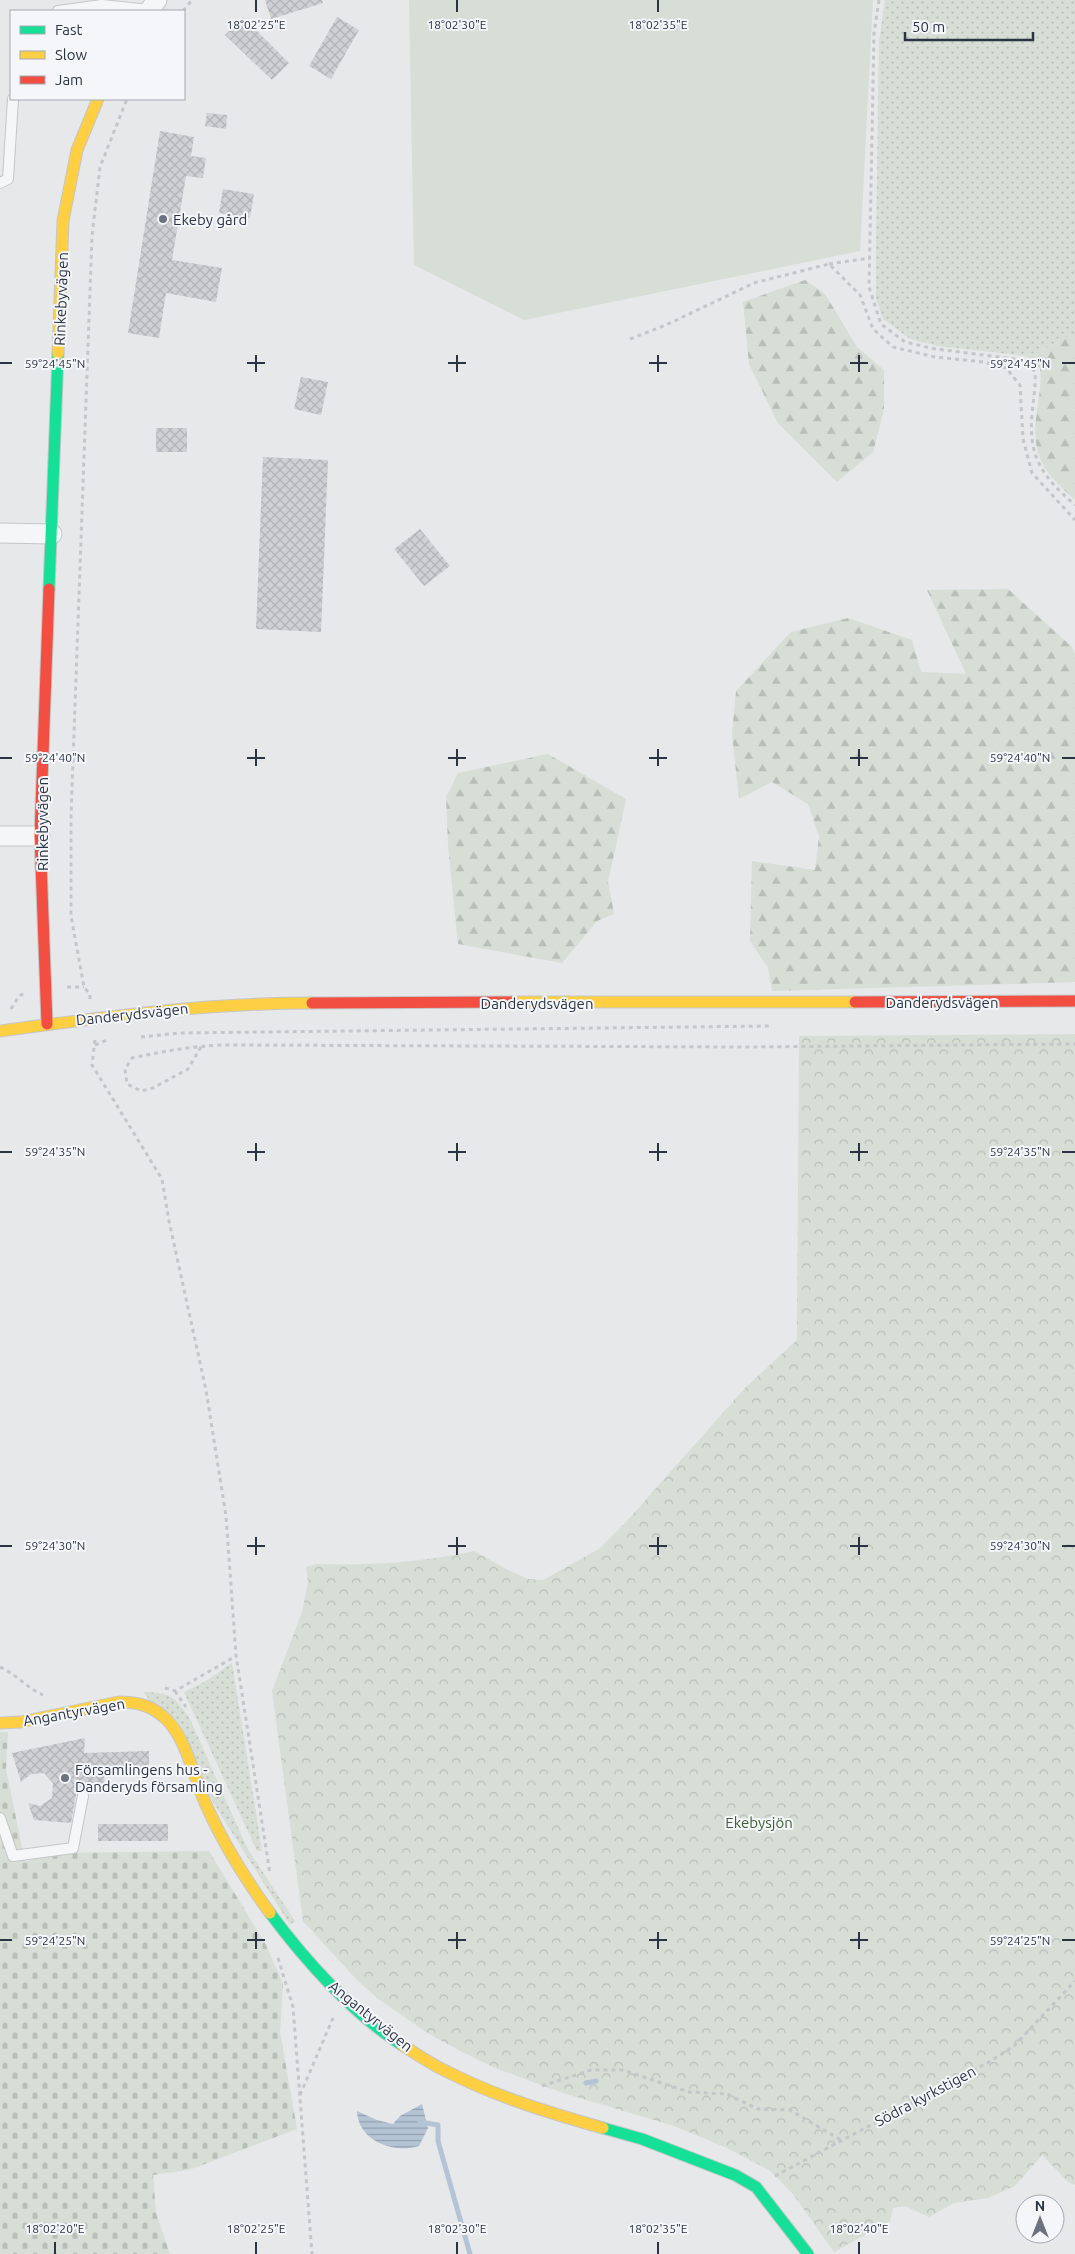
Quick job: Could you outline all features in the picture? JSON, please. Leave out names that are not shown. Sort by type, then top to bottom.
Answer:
[{"type":"street","name":"Rinkebyvägen","points":[[48,1024],[40,836],[63,221],[77,150],[98,100]]},
{"type":"street","points":[[0,533],[52,534]]},
{"type":"street","points":[[0,836],[40,836]]},
{"type":"street","name":"Danderydsvägen","points":[[0,1032],[160,1010],[266,1003],[1075,1001]]},
{"type":"street","name":"Angantyrvägen","points":[[0,1723],[21,1722],[119,1702],[135,1702],[154,1708],[169,1722],[178,1738],[207,1808],[246,1880],[286,1934],[342,1997],[398,2042],[447,2072],[548,2112],[659,2145],[735,2175],[756,2187],[808,2254]]},
{"type":"lane","points":[[65,10],[102,5],[152,7]]},
{"type":"lane","points":[[0,183],[8,179],[13,100]]},
{"type":"lane","points":[[0,1818],[13,1856],[73,1848],[83,1796]]},
{"type":"path","points":[[184,10],[192,0]]},
{"type":"path","points":[[879,0],[874,32],[869,287],[881,324],[905,342],[935,349],[1016,359],[1028,363],[1035,372],[1036,383],[1031,436],[1034,454],[1041,470],[1058,490],[1075,505]]},
{"type":"path","points":[[84,987],[71,916],[71,826],[92,236],[100,167],[127,100]]},
{"type":"path","points":[[630,338],[666,325],[754,283],[829,264],[870,258]]},
{"type":"path","points":[[829,264],[860,295],[873,330],[893,346],[935,357],[984,362],[1006,368],[1020,385],[1023,439],[1032,472],[1075,520]]},
{"type":"path","points":[[135,1037],[179,1033],[776,1026]]},
{"type":"path","points":[[108,1040],[95,1045],[92,1065],[162,1179],[169,1221],[206,1390],[226,1516],[236,1656],[270,1877]]},
{"type":"path","points":[[201,1046],[188,1069],[153,1088],[141,1090],[127,1084],[125,1069],[132,1058],[174,1048],[201,1046],[1075,1044]]},
{"type":"path","points":[[286,1934],[277,1943],[277,1954],[293,2008],[312,2254]]},
{"type":"path","name":"Södra kyrkstigen","points":[[756,2187],[989,2062],[1014,2046],[1075,1981]]},
{"type":"path","points":[[300,2095],[342,1997]]},
{"type":"path","points":[[543,2091],[535,2088],[591,2070],[623,2070],[689,2092],[727,2094],[758,2109],[790,2110],[841,2141]]},
{"type":"green space","points":[[409,0],[873,0],[860,251],[524,320],[414,265]]},
{"type":"green space","points":[[885,0],[1075,0],[1075,333],[1056,344],[1026,356],[938,346],[910,339],[883,319],[876,299],[876,247],[879,41]]},
{"type":"green space","points":[[805,280],[825,294],[857,347],[884,370],[884,410],[873,452],[837,482],[778,423],[749,364],[743,302]]},
{"type":"green space","points":[[1075,333],[1075,500],[1054,480],[1041,461],[1036,440],[1040,368],[1026,356],[1056,344]]},
{"type":"green space","points":[[1008,589],[1072,647],[1075,654],[1075,982],[772,991],[768,968],[750,941],[752,861],[815,870],[819,836],[808,804],[772,782],[739,799],[732,734],[736,691],[791,632],[848,618],[912,640],[921,672],[966,674],[927,590]]},
{"type":"green space","points":[[548,754],[626,799],[608,882],[614,914],[597,921],[562,963],[458,944],[448,846],[446,797],[458,773]]},
{"type":"green space","name":"Ekebysjön","points":[[1075,1034],[1075,2185],[1068,2182],[1042,2155],[1015,2186],[988,2198],[954,2203],[929,2217],[905,2206],[893,2208],[890,2221],[834,2252],[793,2194],[769,2170],[727,2148],[674,2126],[563,2093],[495,2068],[426,2032],[377,1998],[356,1979],[303,1921],[272,1691],[302,1612],[308,1582],[306,1567],[317,1564],[396,1562],[474,1551],[528,1579],[543,1580],[599,1549],[625,1523],[745,1388],[797,1340],[799,1036]]},
{"type":"green space","points":[[232,1663],[262,1851],[257,1851],[184,1692],[206,1681]]},
{"type":"green space","points":[[144,1692],[161,1693],[172,1697],[190,1719],[247,1848],[295,1921],[290,1925]]},
{"type":"green space","points":[[0,1732],[8,1732],[6,1769],[25,1862],[53,1853],[209,1851],[266,1945],[283,1984],[280,2032],[297,2129],[189,2170],[153,2175],[156,2213],[170,2254],[0,2254]]},
{"type":"water","points":[[422,2104],[428,2128],[419,2146],[409,2148],[389,2146],[379,2143],[370,2137],[359,2121],[357,2111],[377,2120],[393,2124],[400,2116]]},
{"type":"building","points":[[265,0],[322,0],[323,3],[271,19]]},
{"type":"building","points":[[243,17],[289,63],[272,80],[225,35]]},
{"type":"building","points":[[337,17],[359,30],[331,79],[309,66]]},
{"type":"building","points":[[207,113],[227,115],[226,129],[205,126]]},
{"type":"building","name":"Ekeby gård","points":[[160,131],[194,137],[191,156],[206,158],[203,178],[186,176],[172,260],[222,268],[216,302],[166,293],[159,338],[128,333]]},
{"type":"building","points":[[223,189],[254,194],[250,218],[219,213]]},
{"type":"building","points":[[301,377],[328,382],[321,415],[294,409]]},
{"type":"building","points":[[156,428],[187,428],[187,452],[156,452]]},
{"type":"building","points":[[263,457],[328,460],[321,632],[256,629]]},
{"type":"building","points":[[420,529],[450,566],[424,586],[394,549]]},
{"type":"building","name":"Församlingens hus - Danderyds församling","points":[[85,1738],[84,1753],[149,1751],[149,1775],[104,1776],[105,1786],[80,1787],[76,1795],[71,1823],[34,1820],[28,1803],[40,1806],[52,1798],[53,1783],[44,1773],[31,1774],[21,1782],[12,1753]]},
{"type":"building","points":[[98,1824],[168,1824],[168,1841],[98,1841]]},
{"type":"waterway","points":[[586,2083],[596,2081]]},
{"type":"waterway","points":[[420,2122],[438,2125],[438,2141],[470,2254]]},
{"type":"traffic: fast","points":[[49,589],[58,354]]},
{"type":"traffic: fast","points":[[270,1913],[298,1949],[330,1985],[365,2018],[402,2045]]},
{"type":"traffic: fast","points":[[603,2128],[642,2139],[735,2175],[756,2187],[808,2254]]},
{"type":"traffic: slow","points":[[58,354],[63,221],[77,150],[98,100]]},
{"type":"traffic: slow","points":[[512,1002],[855,1002]]},
{"type":"traffic: slow","points":[[0,1031],[195,1008],[312,1003]]},
{"type":"traffic: slow","points":[[0,1723],[21,1722],[119,1702],[139,1704],[156,1711],[174,1728],[185,1750],[203,1797],[228,1849],[270,1913]]},
{"type":"traffic: slow","points":[[402,2045],[436,2066],[485,2089],[603,2128]]},
{"type":"traffic: jam","points":[[47,1024],[40,836],[49,589]]},
{"type":"traffic: jam","points":[[855,1002],[1075,1001]]},
{"type":"traffic: jam","points":[[312,1003],[512,1002]]},
{"type":"place","name":"Ekeby gård","points":[[163,219]]},
{"type":"place","name":"Församlingens hus - Danderyds församling","points":[[65,1778]]}]
